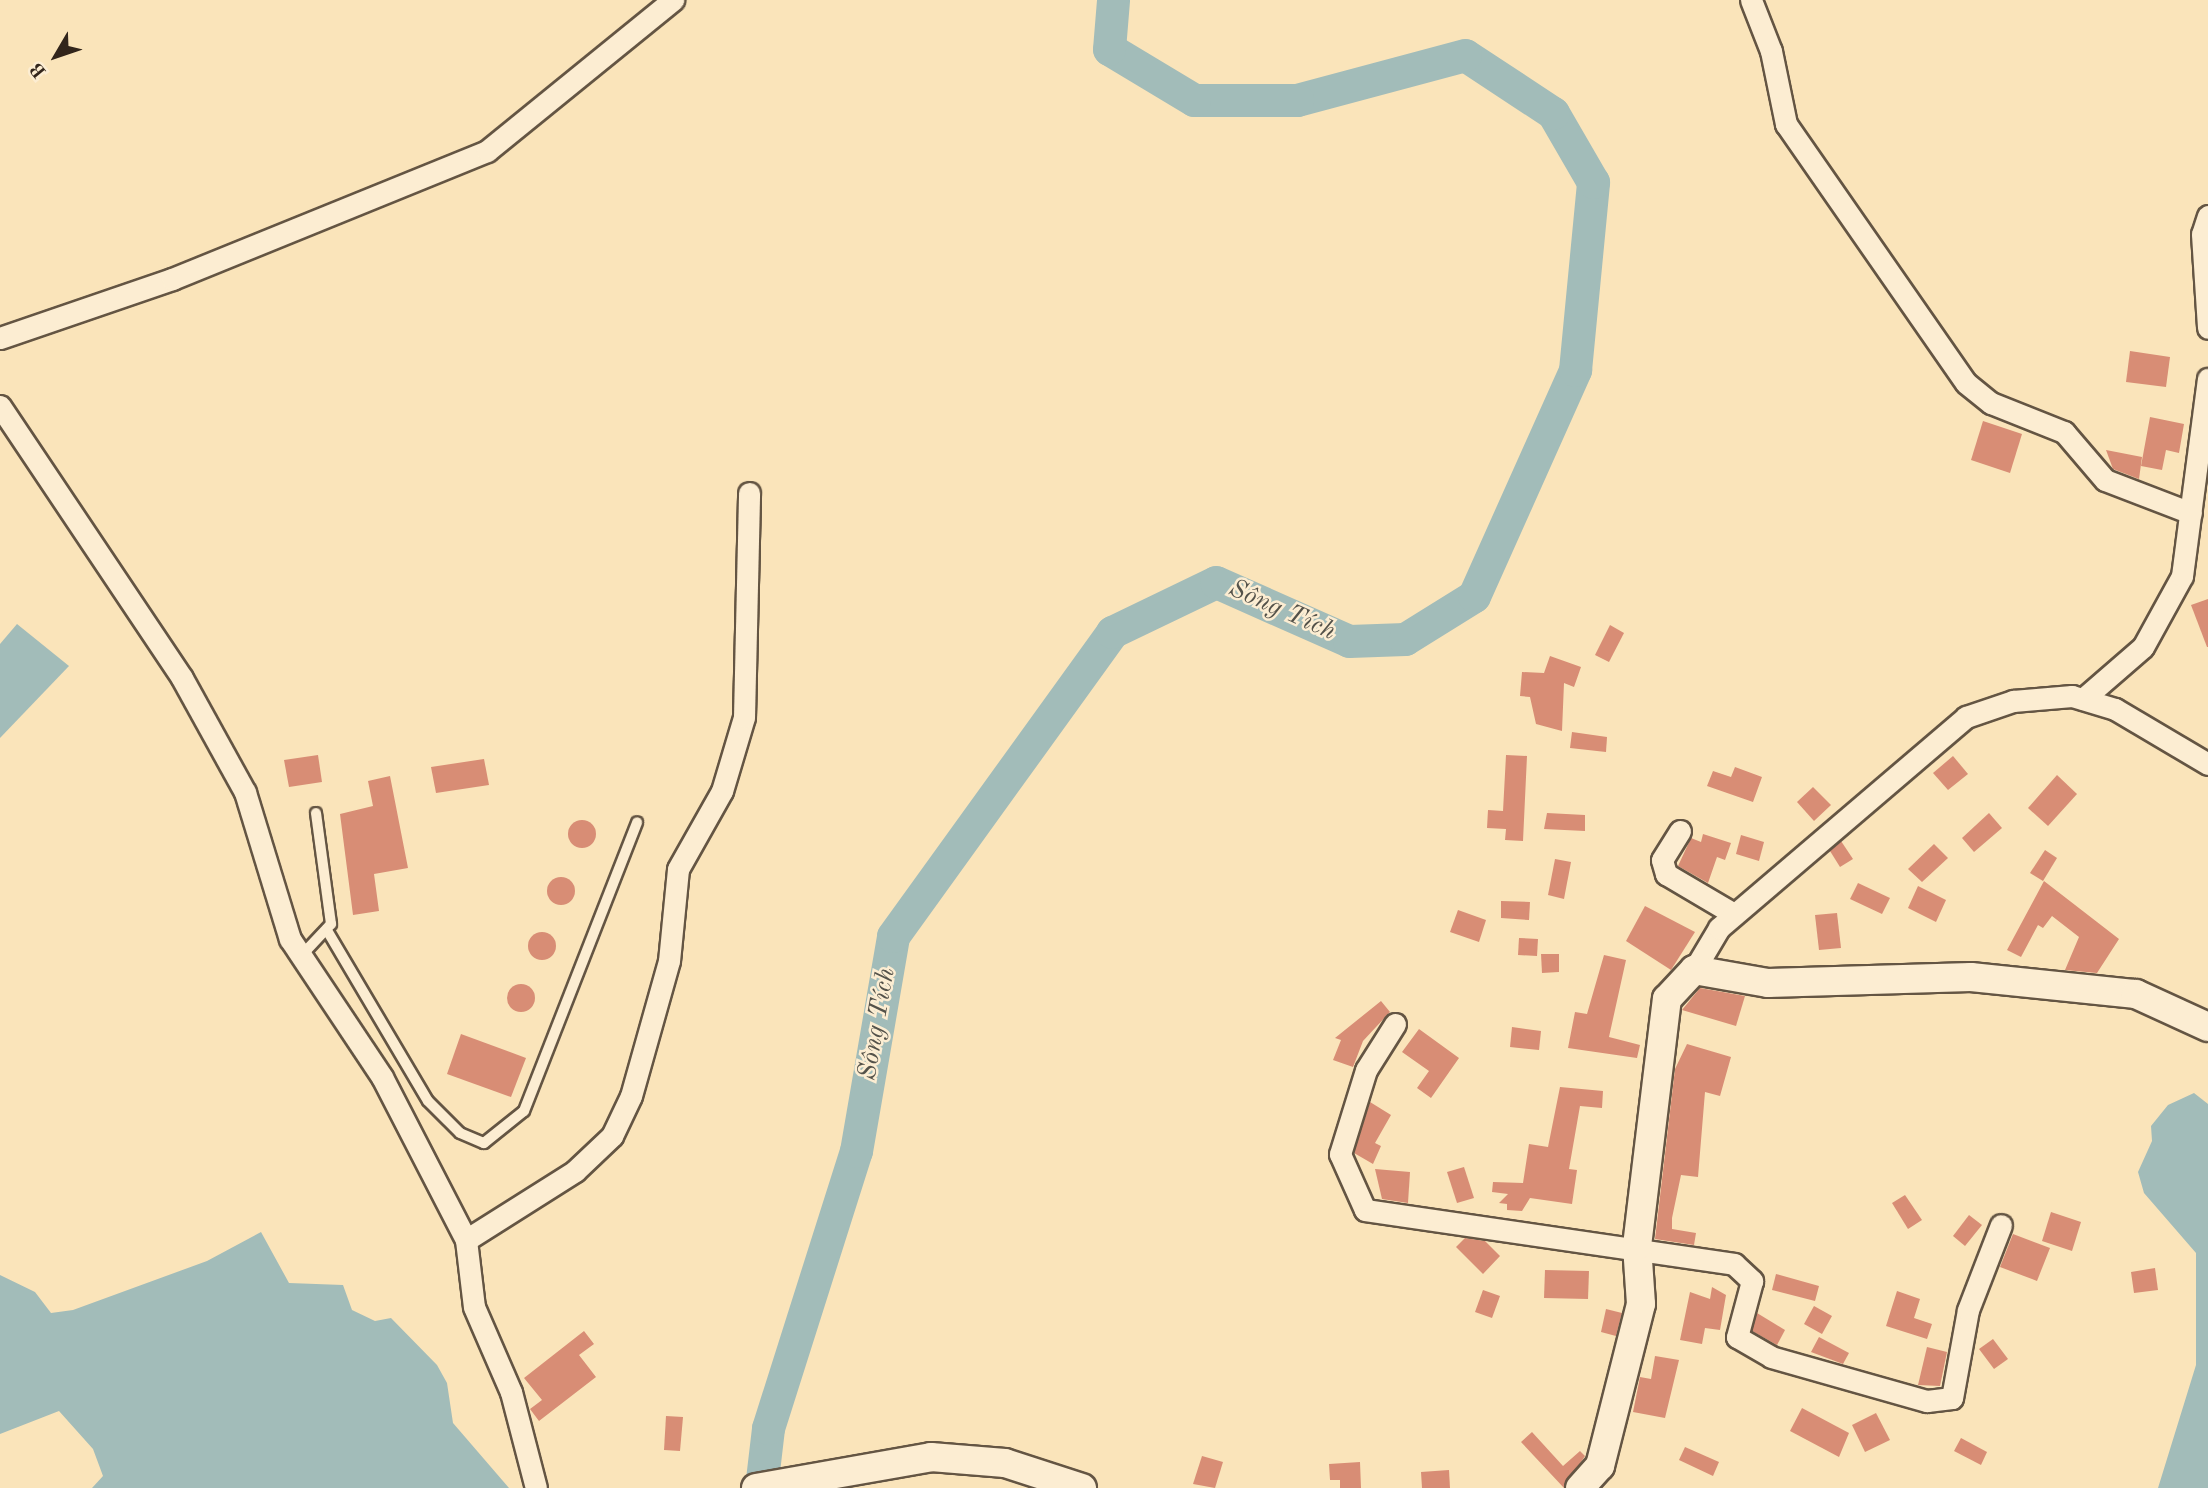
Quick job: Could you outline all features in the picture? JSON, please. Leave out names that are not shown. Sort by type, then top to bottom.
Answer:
[{"type":"street","points":[[0,338],[172,279],[487,151],[673,0]]},
{"type":"street","points":[[1751,0],[1771,51],[1786,124],[1966,383],[1991,403],[2064,432],[2105,480],[2191,513]]},
{"type":"street","points":[[2208,216],[2202,234],[2208,328]]},
{"type":"street","points":[[2083,699],[2119,671],[2160,624],[2182,576],[2208,379]]},
{"type":"street","points":[[0,406],[182,678],[245,792],[289,939],[382,1077],[466,1240],[474,1307],[511,1392],[536,1488]]},
{"type":"street","points":[[466,1240],[575,1171],[612,1136],[631,1096],[674,939],[678,869],[722,791],[744,717],[750,493]]},
{"type":"street","points":[[1580,1488],[1600,1466],[1641,1304],[1637,1246],[1667,999],[1694,970],[1734,915],[1966,717],[2013,701],[2083,699],[2115,709],[2208,764]]},
{"type":"street","points":[[1680,831],[1662,860],[1666,874],[1734,915]]},
{"type":"street","points":[[1694,970],[1768,983],[1971,977],[2136,994],[2208,1027]]},
{"type":"street","points":[[1395,1024],[1366,1070],[1340,1154],[1365,1210],[1637,1246],[1734,1264],[1752,1274],[1737,1337],[1746,1347],[1944,1401],[1956,1392],[1968,1310],[2001,1225]]},
{"type":"street","points":[[756,1488],[800,1477],[931,1457],[1005,1463],[1082,1488]]},
{"type":"lane","points":[[316,813],[331,912],[328,932],[428,1101],[460,1133],[484,1143],[524,1111],[637,822]]},
{"type":"lane","points":[[301,956],[328,932]]},
{"type":"water","points":[[17,624],[69,666],[0,738],[0,644]]},
{"type":"water","points":[[2194,1093],[2208,1104],[2208,1488],[2158,1488],[2196,1365],[2196,1253],[2144,1193],[2138,1172],[2152,1141],[2151,1126],[2168,1105]]},
{"type":"water","points":[[261,1232],[289,1283],[343,1285],[352,1310],[375,1321],[391,1318],[437,1365],[447,1383],[453,1423],[509,1488],[92,1488],[103,1476],[93,1449],[59,1411],[0,1434],[0,1275],[35,1292],[51,1313],[73,1310],[207,1261]]},
{"type":"building","points":[[2130,351],[2170,357],[2166,387],[2126,382]]},
{"type":"building","points":[[2150,417],[2184,424],[2179,453],[2166,450],[2162,470],[2141,466]]},
{"type":"building","points":[[1983,421],[2022,434],[2010,473],[1971,460]]},
{"type":"building","points":[[2106,450],[2142,457],[2139,479],[2113,469]]},
{"type":"building","points":[[2208,599],[2208,647],[2207,647],[2191,605]]},
{"type":"building","points":[[1610,625],[1624,633],[1609,662],[1595,655]]},
{"type":"building","points":[[1550,656],[1581,667],[1574,687],[1564,683],[1562,731],[1536,724],[1530,697],[1520,696],[1522,672],[1544,673]]},
{"type":"building","points":[[1572,732],[1607,737],[1606,752],[1570,748]]},
{"type":"building","points":[[318,755],[322,782],[289,787],[284,760]]},
{"type":"building","points":[[1506,755],[1527,756],[1523,841],[1505,840],[1506,829],[1487,828],[1488,810],[1503,811]]},
{"type":"building","points":[[1953,756],[1968,774],[1948,790],[1933,773]]},
{"type":"building","points":[[484,759],[489,785],[436,793],[431,767]]},
{"type":"building","points":[[1735,767],[1762,777],[1753,802],[1707,786],[1713,771],[1731,777]]},
{"type":"building","points":[[2057,775],[2077,794],[2048,826],[2028,808]]},
{"type":"building","points":[[390,776],[408,868],[374,874],[379,911],[353,915],[340,814],[373,806],[368,781]]},
{"type":"building","points":[[1813,787],[1831,805],[1814,821],[1797,802]]},
{"type":"building","points":[[1547,813],[1585,815],[1585,831],[1544,829]]},
{"type":"building","points":[[1989,813],[2002,828],[1974,852],[1962,838]]},
{"type":"building","points":[[582,820],[592,824],[596,834],[592,844],[582,848],[572,844],[568,834],[572,824]]},
{"type":"building","points":[[1703,834],[1731,843],[1725,860],[1717,857],[1708,883],[1678,866],[1691,838],[1701,842]]},
{"type":"building","points":[[1741,835],[1764,842],[1759,861],[1736,854]]},
{"type":"building","points":[[1841,841],[1853,859],[1840,867],[1830,851]]},
{"type":"building","points":[[1934,844],[1948,858],[1922,882],[1908,869]]},
{"type":"building","points":[[2045,850],[2057,858],[2043,881],[2030,873]]},
{"type":"building","points":[[1555,859],[1571,862],[1564,899],[1548,895]]},
{"type":"building","points":[[561,877],[571,881],[575,891],[571,901],[561,905],[551,901],[547,891],[551,881]]},
{"type":"building","points":[[2044,881],[2119,939],[2097,973],[2065,970],[2079,937],[2052,916],[2043,928],[2038,925],[2021,957],[2007,950]]},
{"type":"building","points":[[1858,883],[1890,898],[1882,914],[1850,899]]},
{"type":"building","points":[[1918,886],[1946,900],[1936,922],[1908,908]]},
{"type":"building","points":[[1501,901],[1530,902],[1529,920],[1501,918]]},
{"type":"building","points":[[1645,906],[1695,932],[1671,970],[1626,941]]},
{"type":"building","points":[[1458,910],[1486,920],[1479,942],[1450,932]]},
{"type":"building","points":[[1837,913],[1841,948],[1819,950],[1815,915]]},
{"type":"building","points":[[542,932],[552,936],[556,946],[552,956],[542,960],[532,956],[528,946],[532,936]]},
{"type":"building","points":[[1519,938],[1538,939],[1537,956],[1518,955]]},
{"type":"building","points":[[1541,954],[1559,954],[1559,972],[1542,973]]},
{"type":"building","points":[[1604,955],[1626,960],[1609,1037],[1640,1045],[1637,1058],[1568,1048],[1575,1012],[1587,1014]]},
{"type":"building","points":[[521,984],[531,988],[535,998],[531,1008],[521,1012],[511,1008],[507,998],[511,988]]},
{"type":"building","points":[[1700,988],[1745,996],[1736,1026],[1682,1010]]},
{"type":"building","points":[[1381,1001],[1390,1012],[1363,1041],[1353,1067],[1333,1060],[1341,1040],[1335,1038]]},
{"type":"building","points":[[1512,1027],[1541,1031],[1539,1050],[1510,1047]]},
{"type":"building","points":[[1419,1029],[1459,1058],[1431,1098],[1417,1088],[1429,1071],[1402,1052]]},
{"type":"building","points":[[461,1034],[526,1058],[511,1097],[447,1074]]},
{"type":"building","points":[[1687,1044],[1731,1057],[1720,1096],[1705,1092],[1698,1177],[1681,1175],[1672,1218],[1672,1229],[1696,1233],[1694,1245],[1655,1239],[1675,1069]]},
{"type":"building","points":[[1560,1087],[1603,1091],[1602,1108],[1580,1106],[1569,1169],[1577,1170],[1572,1204],[1530,1198],[1522,1211],[1507,1210],[1507,1204],[1499,1203],[1508,1194],[1492,1192],[1493,1182],[1523,1183],[1529,1144],[1548,1147]]},
{"type":"building","points":[[1370,1102],[1391,1115],[1375,1143],[1381,1146],[1373,1164],[1354,1153]]},
{"type":"building","points":[[1464,1167],[1474,1198],[1457,1203],[1447,1172]]},
{"type":"building","points":[[1375,1169],[1410,1172],[1408,1203],[1382,1199]]},
{"type":"building","points":[[1905,1195],[1922,1220],[1908,1229],[1892,1203]]},
{"type":"building","points":[[2051,1212],[2081,1222],[2072,1251],[2042,1241]]},
{"type":"building","points":[[1969,1215],[1982,1225],[1965,1246],[1953,1236]]},
{"type":"building","points":[[2013,1234],[2050,1248],[2037,1281],[2000,1267]]},
{"type":"building","points":[[1465,1238],[1485,1241],[1500,1256],[1483,1274],[1456,1247]]},
{"type":"building","points":[[2155,1268],[2158,1290],[2134,1293],[2131,1272]]},
{"type":"building","points":[[1545,1270],[1589,1271],[1588,1299],[1544,1298]]},
{"type":"building","points":[[1776,1274],[1819,1286],[1815,1301],[1772,1290]]},
{"type":"building","points":[[1712,1287],[1726,1295],[1720,1330],[1705,1328],[1702,1344],[1680,1340],[1690,1292],[1710,1299]]},
{"type":"building","points":[[1483,1290],[1500,1296],[1492,1318],[1475,1312]]},
{"type":"building","points":[[1897,1291],[1920,1299],[1914,1318],[1932,1324],[1927,1339],[1886,1326]]},
{"type":"building","points":[[1814,1306],[1832,1316],[1822,1334],[1804,1324]]},
{"type":"building","points":[[1606,1309],[1622,1313],[1616,1336],[1601,1332]]},
{"type":"building","points":[[1757,1313],[1785,1330],[1777,1345],[1752,1331]]},
{"type":"building","points":[[584,1331],[594,1344],[579,1355],[596,1377],[539,1421],[530,1409],[542,1400],[524,1378]]},
{"type":"building","points":[[1819,1337],[1849,1353],[1843,1364],[1811,1352]]},
{"type":"building","points":[[1993,1339],[2008,1359],[1994,1369],[1979,1349]]},
{"type":"building","points":[[1927,1347],[1947,1352],[1940,1386],[1918,1385]]},
{"type":"building","points":[[1655,1356],[1679,1360],[1665,1418],[1633,1412],[1640,1377],[1651,1379]]},
{"type":"building","points":[[1802,1408],[1849,1433],[1839,1457],[1790,1431]]},
{"type":"building","points":[[1876,1413],[1890,1440],[1865,1452],[1852,1425]]},
{"type":"building","points":[[666,1416],[683,1417],[680,1451],[664,1450]]},
{"type":"building","points":[[1532,1432],[1563,1466],[1580,1451],[1585,1456],[1564,1488],[1521,1442]]},
{"type":"building","points":[[1961,1438],[1987,1452],[1981,1465],[1954,1451]]},
{"type":"building","points":[[1685,1447],[1719,1462],[1713,1476],[1679,1460]]},
{"type":"building","points":[[1202,1456],[1223,1462],[1215,1488],[1193,1484]]},
{"type":"building","points":[[1360,1462],[1361,1488],[1340,1488],[1340,1480],[1330,1480],[1329,1464]]},
{"type":"building","points":[[1449,1470],[1450,1488],[1422,1488],[1421,1472]]},
{"type":"waterway","name":"Sông Tích","points":[[761,1488],[768,1428],[856,1151],[893,936],[1112,632],[1216,582],[1349,641],[1405,639],[1474,596],[1575,370],[1593,182],[1553,113],[1465,55],[1297,100],[1194,100],[1109,49],[1113,0]]}]
